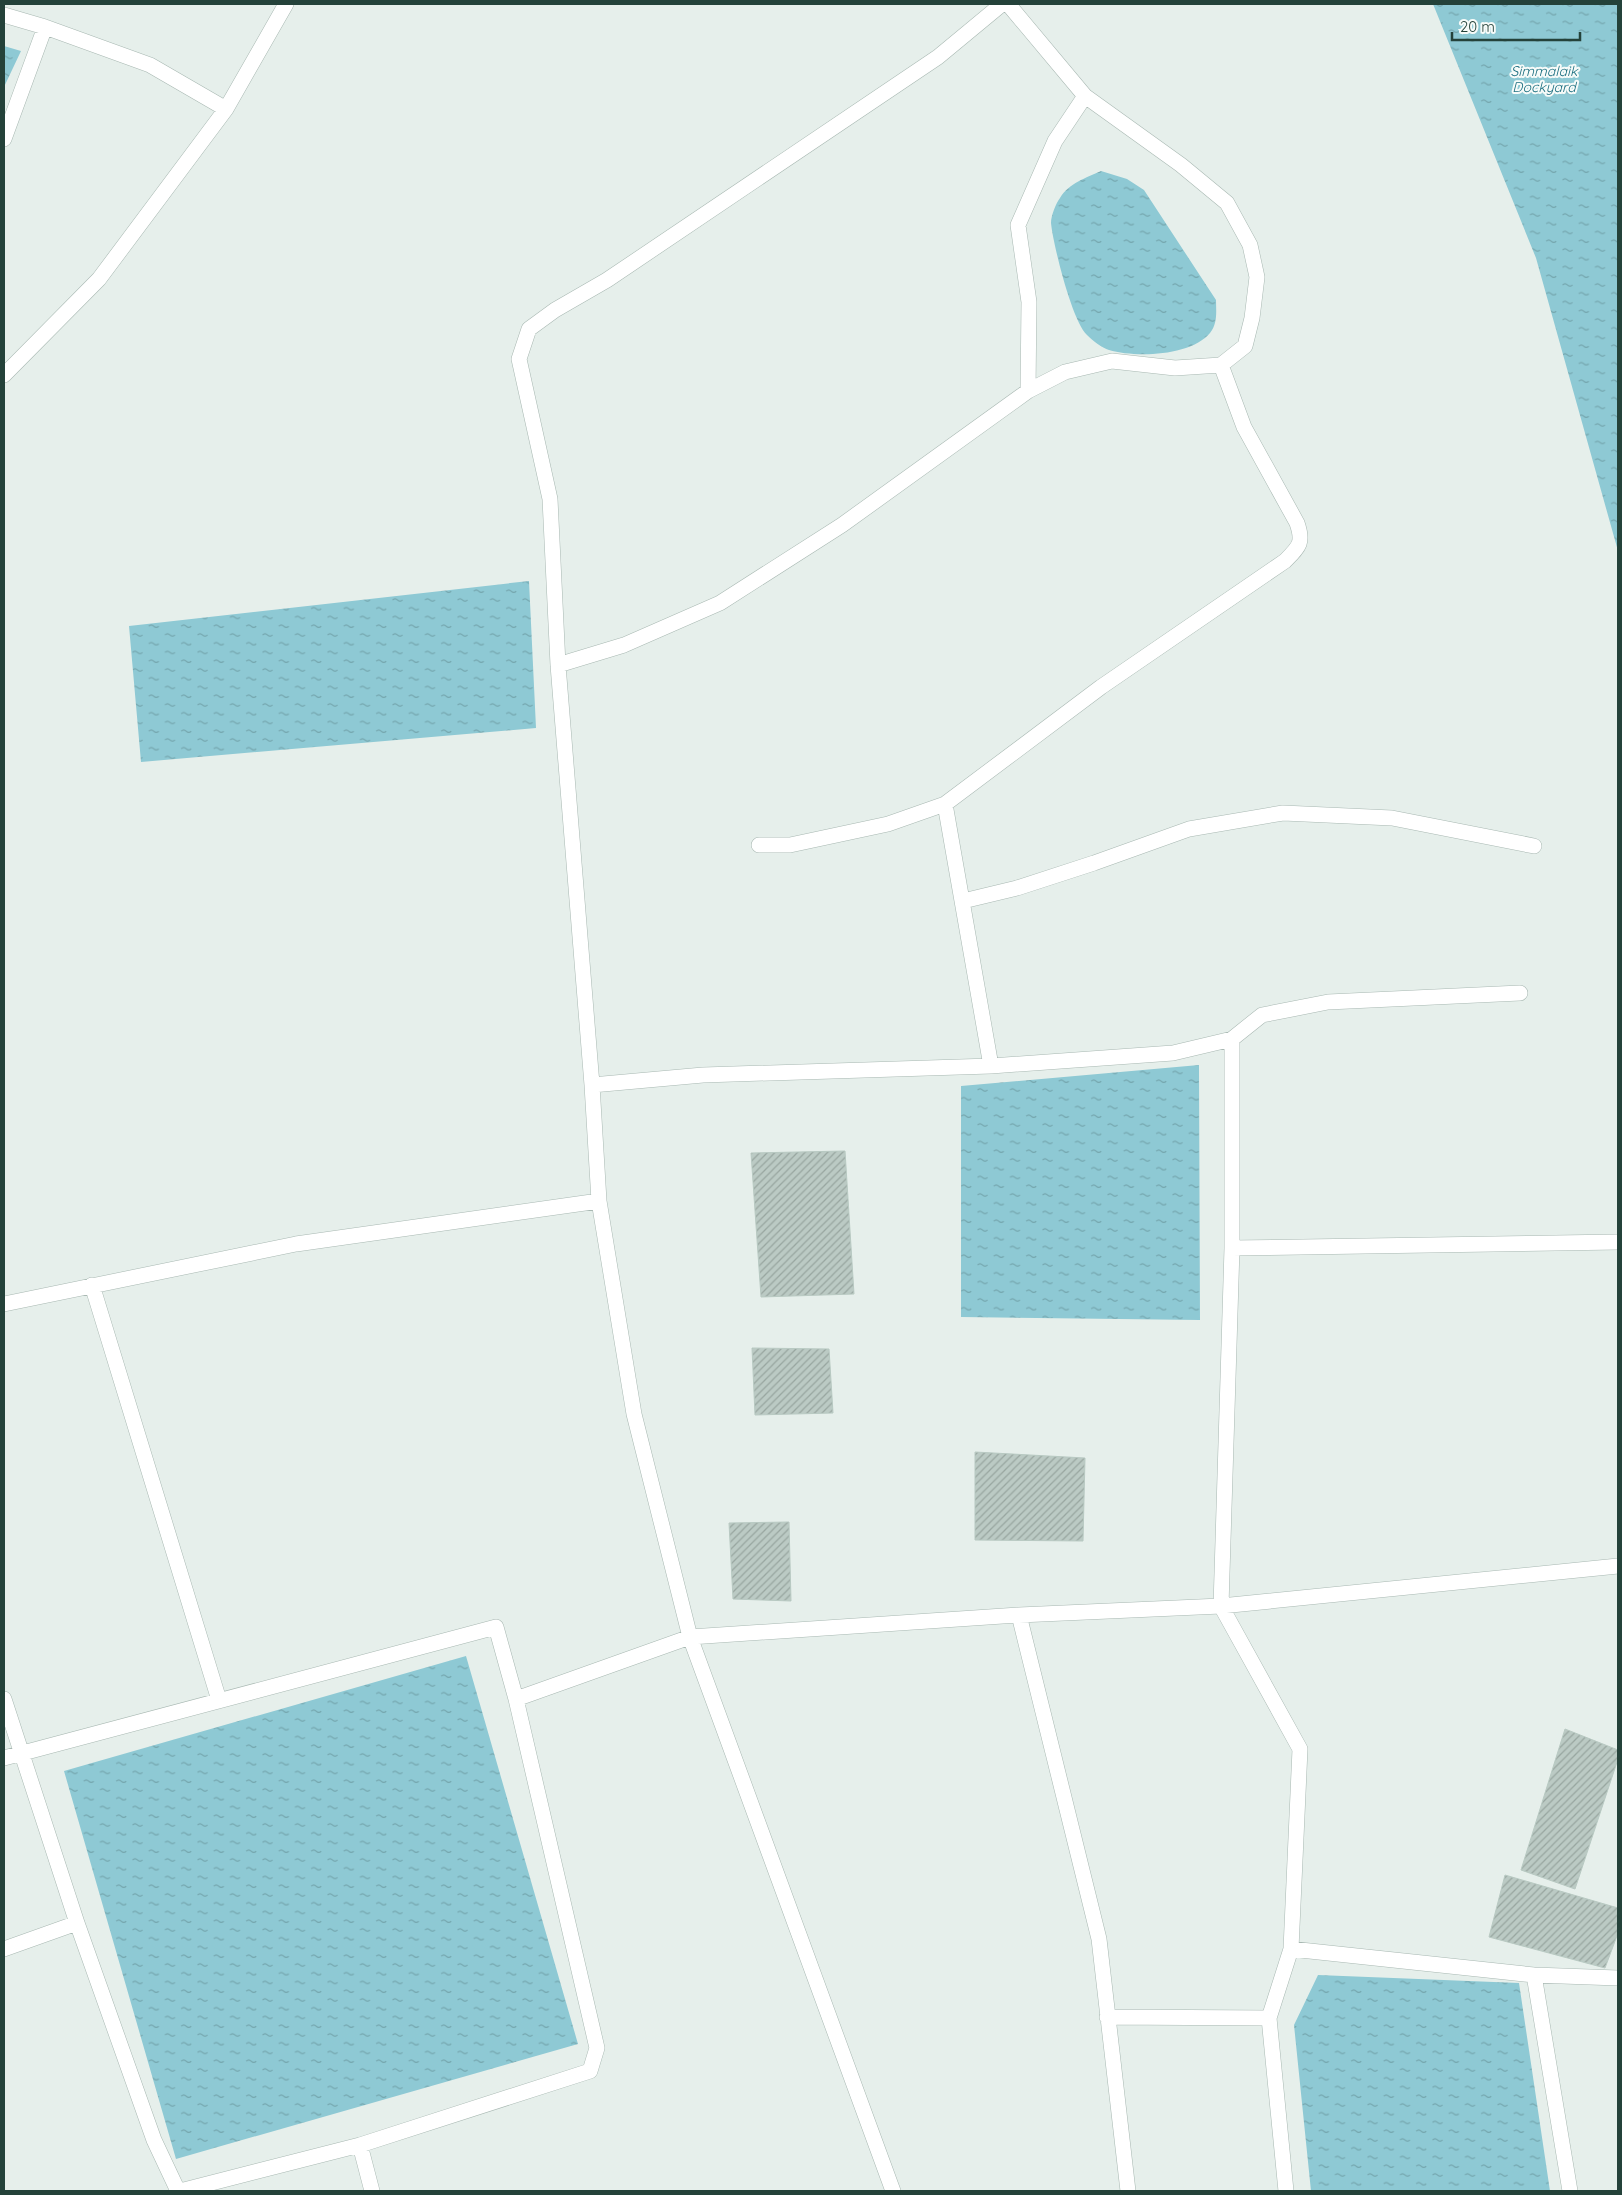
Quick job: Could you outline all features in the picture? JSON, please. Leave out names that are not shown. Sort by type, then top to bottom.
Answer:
[{"type":"street","points":[[4,375],[99,280],[226,109],[286,4]]},
{"type":"street","points":[[892,2191],[690,1637],[634,1414],[599,1202],[592,1085],[558,665],[550,498],[519,359],[529,329],[554,310],[608,280],[938,57],[1002,4]]},
{"type":"street","points":[[558,665],[624,645],[720,603],[842,525],[1028,391],[1065,372],[1112,361],[1175,368],[1221,365],[1245,346],[1252,318],[1257,277],[1250,245],[1227,203],[1181,165],[1085,96],[1008,4]]},
{"type":"street","points":[[4,15],[45,27],[150,65],[226,109]]},
{"type":"street","points":[[4,139],[45,27]]},
{"type":"street","points":[[1028,391],[1029,302],[1018,224],[1055,141],[1085,96]]},
{"type":"street","points":[[759,845],[790,845],[888,824],[945,804],[1101,687],[1285,560],[1298,548],[1301,536],[1297,523],[1244,427],[1221,365]]},
{"type":"street","points":[[945,804],[991,1066]]},
{"type":"street","points":[[963,901],[1017,888],[1189,829],[1283,813],[1392,818],[1534,846]]},
{"type":"street","points":[[592,1085],[703,1075],[991,1066],[1173,1053],[1232,1039],[1262,1015],[1328,1002],[1520,993]]},
{"type":"street","points":[[1232,1039],[1232,1248],[1221,1606],[1300,1749],[1290,1949],[1269,2018],[1286,2191]]},
{"type":"street","points":[[4,1304],[92,1284],[296,1244],[599,1202]]},
{"type":"street","points":[[1232,1248],[1618,1242]]},
{"type":"street","points":[[92,1284],[219,1700]]},
{"type":"street","points":[[516,1699],[690,1637],[1018,1615],[1221,1606],[1618,1566]]},
{"type":"street","points":[[1018,1615],[1099,1939],[1128,2191]]},
{"type":"street","points":[[4,1699],[21,1753],[77,1923],[154,2140],[179,2191],[360,2145],[590,2071],[597,2048],[516,1699],[496,1627],[219,1700],[21,1753],[4,1758]]},
{"type":"street","points":[[4,1949],[77,1923]]},
{"type":"street","points":[[1290,1949],[1534,1975],[1618,1978]]},
{"type":"street","points":[[1534,1975],[1570,2191]]},
{"type":"street","points":[[1107,2017],[1269,2018]]},
{"type":"street","points":[[360,2145],[372,2191]]},
{"type":"water","name":"Simmalaik Dockyard","points":[[1433,4],[1618,4],[1618,551],[1536,258]]},
{"type":"water","points":[[4,46],[21,51],[4,87]]},
{"type":"water","points":[[1101,171],[1127,179],[1144,190],[1216,300],[1216,317],[1213,329],[1201,341],[1177,351],[1148,354],[1120,353],[1100,346],[1081,327],[1064,282],[1055,247],[1051,220],[1057,203],[1068,188]]},
{"type":"water","points":[[529,581],[536,728],[141,762],[129,626]]},
{"type":"water","points":[[1199,1065],[1200,1320],[961,1317],[961,1086]]},
{"type":"water","points":[[466,1656],[578,2044],[176,2159],[64,1771]]},
{"type":"water","points":[[1318,1975],[1519,1983],[1550,2191],[1311,2191],[1294,2025]]},
{"type":"building","points":[[845,1151],[854,1294],[761,1297],[751,1153]]},
{"type":"building","points":[[752,1348],[829,1349],[833,1413],[755,1415]]},
{"type":"building","points":[[975,1452],[1085,1458],[1083,1541],[975,1540]]},
{"type":"building","points":[[789,1522],[791,1601],[733,1599],[729,1523]]},
{"type":"building","points":[[1565,1729],[1618,1750],[1618,1759],[1575,1889],[1521,1870]]},
{"type":"building","points":[[1505,1875],[1618,1908],[1618,1933],[1605,1968],[1489,1937]]}]
